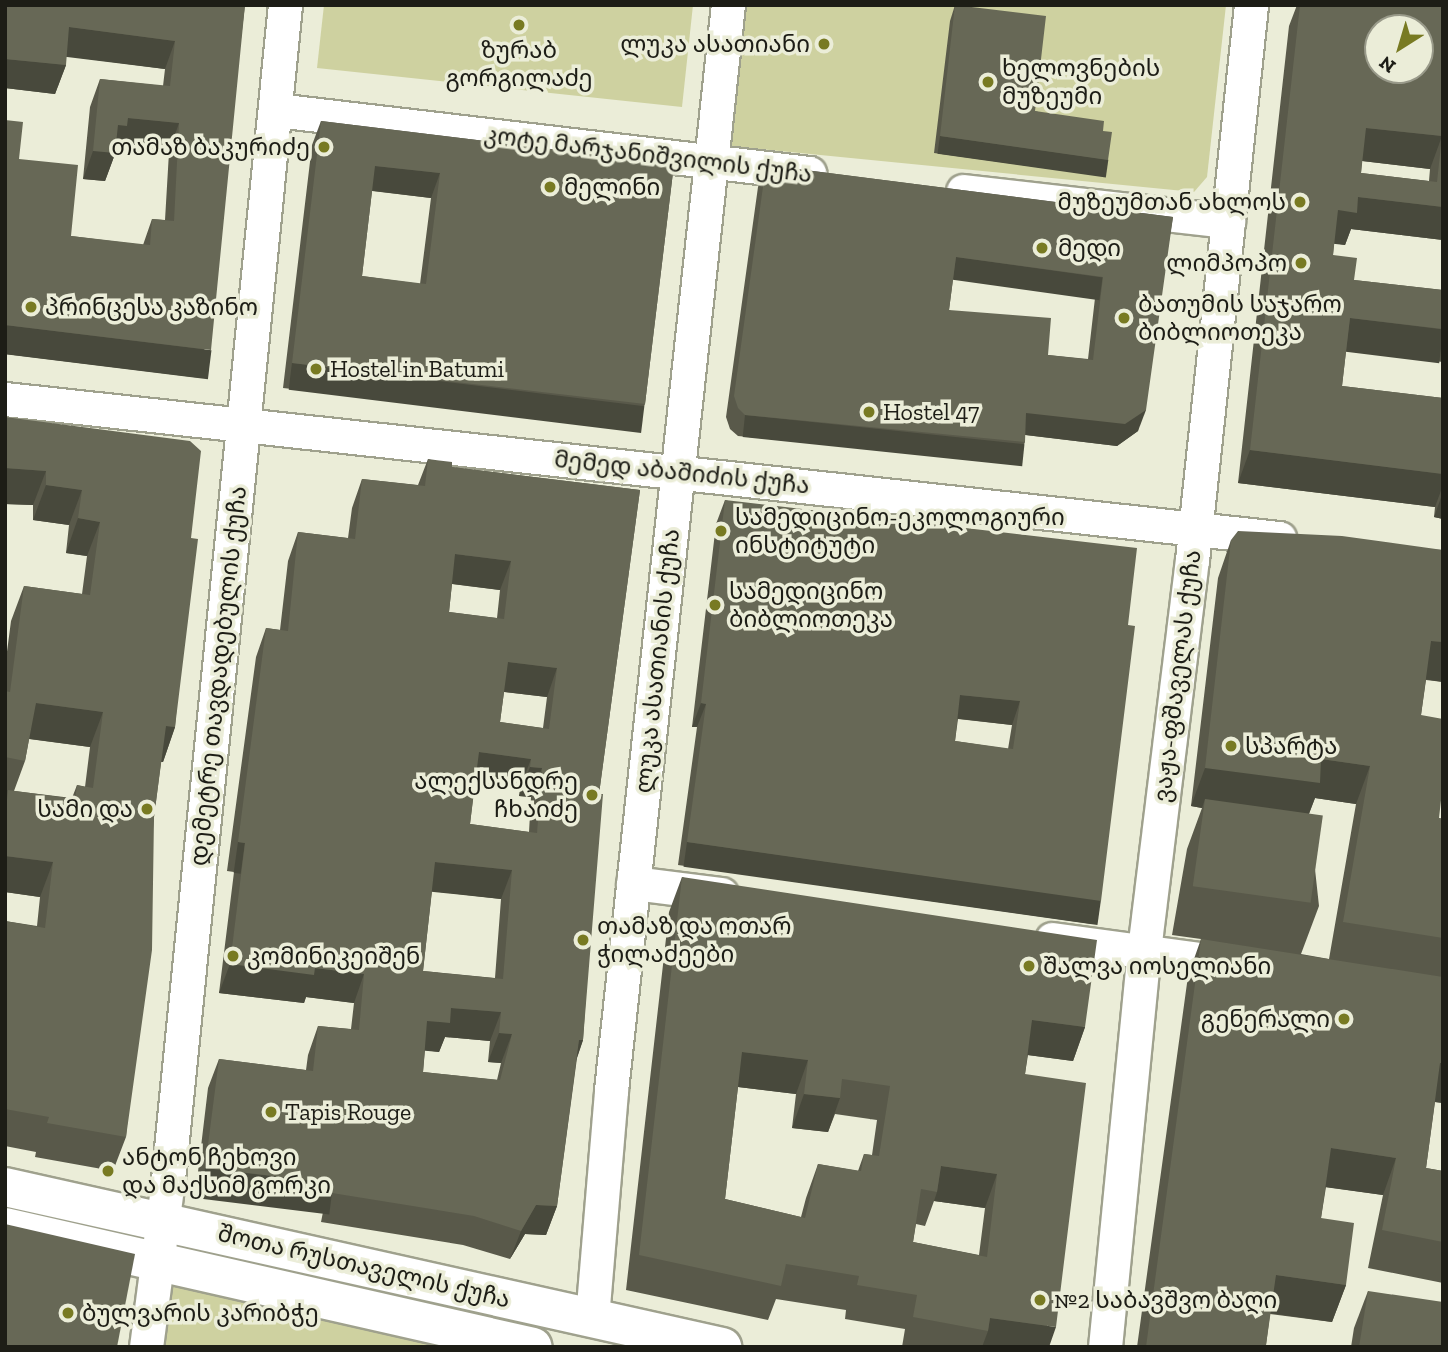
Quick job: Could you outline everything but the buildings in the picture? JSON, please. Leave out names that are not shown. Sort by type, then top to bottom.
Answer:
[{"type":"main road","name":"შოთა რუსთაველის ქუჩა","points":[[5,1187],[722,1347]]},
{"type":"main road","name":"შოთა რუსთაველის ქუჩა","points":[[5,1227],[533,1347]]},
{"type":"street","name":"დემეტრე თავდადებულის ქუჩა","points":[[146,1347],[163,1221],[285,5]]},
{"type":"street","name":"ლუკა ასათიანის ქუჩა","points":[[592,1318],[633,883],[728,5]]},
{"type":"street","name":"ვაჟა-ფშაველას ქუჩა","points":[[1105,1347],[1144,950],[1196,527],[1251,5]]},
{"type":"street","name":"კოტე მარჯანიშვილის ქუჩა","points":[[276,110],[835,176]]},
{"type":"street","points":[[932,187],[1228,221]]},
{"type":"street","name":"მემედ აბაშიძის ქუჩა","points":[[5,399],[1318,542]]},
{"type":"street","points":[[633,883],[751,898]]},
{"type":"street","points":[[1021,935],[1144,950],[1271,970]]},
{"type":"green space","points":[[324,5],[693,5],[682,107],[317,68]]},
{"type":"green space","points":[[738,5],[1226,5],[1207,177],[1194,192],[729,146]]},
{"type":"green space","points":[[174,1278],[498,1347],[152,1347],[157,1297]]},
{"type":"place","name":"ზურაბ გორგილაძე","points":[[519,25]]},
{"type":"place","name":"ლუკა ასათიანი","points":[[824,44]]},
{"type":"place","name":"ხელოვნების მუზეუმი","points":[[988,82]]},
{"type":"place","name":"თამაზ ბაკურიძე","points":[[324,147]]},
{"type":"place","name":"მელინი","points":[[550,187]]},
{"type":"place","name":"მუზეუმთან ახლოს","points":[[1300,202]]},
{"type":"place","name":"მედი","points":[[1042,248]]},
{"type":"place","name":"ლიმპოპო","points":[[1301,263]]},
{"type":"place","name":"პრინცესა კაზინო","points":[[31,307]]},
{"type":"place","name":"ბათუმის საჯარო ბიბლიოთეკა","points":[[1124,318]]},
{"type":"place","name":"Hostel in Batumi","points":[[316,369]]},
{"type":"place","name":"Hostel 47","points":[[869,412]]},
{"type":"place","name":"სამედიცინო-ეკოლოგიური ინსტიტუტი","points":[[721,531]]},
{"type":"place","name":"სამედიცინო ბიბლიოთეკა","points":[[715,605]]},
{"type":"place","name":"სპარტა","points":[[1231,746]]},
{"type":"place","name":"ალექსანდრე ჩხაიძე","points":[[592,795]]},
{"type":"place","name":"სამი და","points":[[147,809]]},
{"type":"place","name":"თამაზ და ოთარ ჭილაძეები","points":[[583,940]]},
{"type":"place","name":"კომინიკეიშენ","points":[[233,956]]},
{"type":"place","name":"შალვა იოსელიანი","points":[[1029,966]]},
{"type":"place","name":"გენერალი","points":[[1344,1019]]},
{"type":"place","name":"Tapis Rouge","points":[[271,1112]]},
{"type":"place","name":"ანტონ ჩეხოვი და მაქსიმ გორკი","points":[[108,1171]]},
{"type":"place","name":"№2 საბავშვო ბაღი","points":[[1040,1300]]},
{"type":"place","name":"ბულვარის კარიბჭე","points":[[68,1313]]}]
